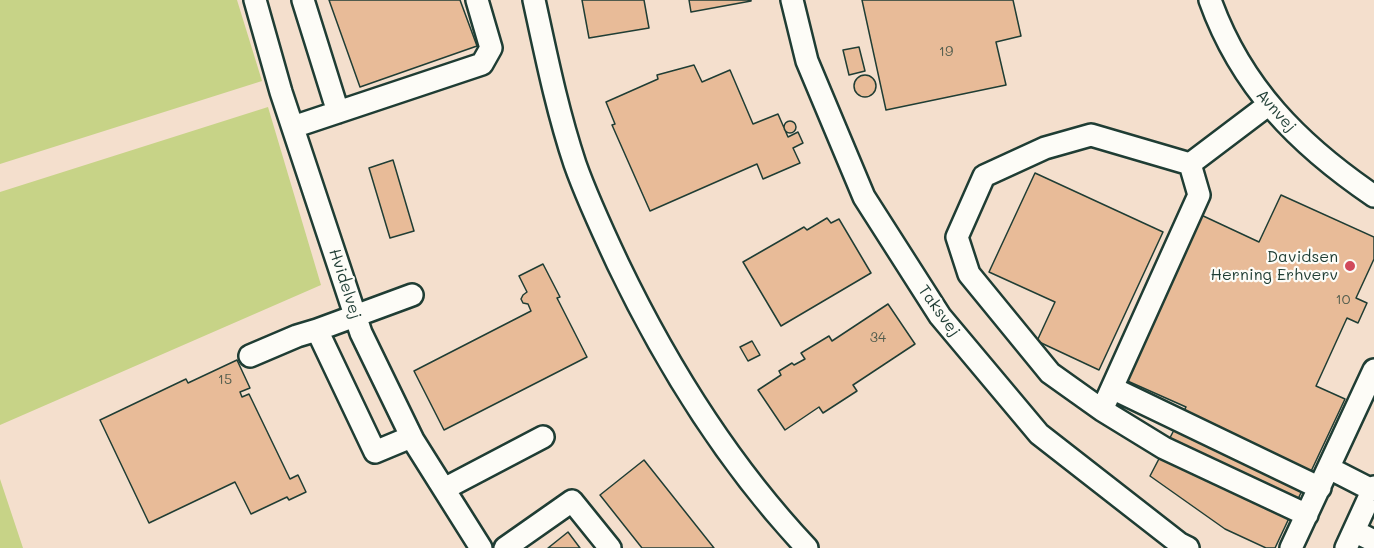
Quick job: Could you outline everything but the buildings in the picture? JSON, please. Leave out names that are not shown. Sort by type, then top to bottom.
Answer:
[{"type":"street","name":"Hvidelvej","points":[[255,0],[293,127],[361,333],[411,437],[481,548]]},
{"type":"street","points":[[303,0],[338,112]]},
{"type":"street","points":[[293,127],[482,64],[491,48],[477,0]]},
{"type":"street","points":[[534,0],[554,93],[575,165],[605,237],[643,316],[677,376],[731,456],[807,548]]},
{"type":"street","name":"Taksvej","points":[[792,0],[807,61],[864,197],[940,316],[1039,434],[1188,548]]},
{"type":"street","name":"Avnvej","points":[[1210,0],[1218,24],[1241,68],[1268,105],[1323,158],[1374,196]]},
{"type":"street","points":[[1190,164],[1268,105]]},
{"type":"street","points":[[1190,164],[1091,135],[1045,148],[984,176],[957,237],[969,274],[1050,373],[1102,410],[1164,448],[1307,515]]},
{"type":"street","points":[[1102,410],[1124,389],[1198,195],[1190,164]]},
{"type":"street","points":[[250,356],[297,336],[356,317],[412,295]]},
{"type":"street","points":[[317,330],[375,452],[411,437]]},
{"type":"street","points":[[1291,548],[1374,370]]},
{"type":"street","points":[[1124,389],[1320,488]]},
{"type":"street","points":[[444,489],[543,437]]},
{"type":"street","points":[[1329,468],[1373,488],[1350,540],[1374,541]]},
{"type":"street","points":[[505,548],[572,501],[610,548]]},
{"type":"shaded area","points":[[0,0],[1374,0],[1374,548],[0,548]]},
{"type":"green space","points":[[0,0],[237,0],[262,81],[0,164]]},
{"type":"green space","points":[[268,107],[321,285],[0,425],[0,192]]},
{"type":"green space","points":[[0,479],[23,548],[0,548]]},
{"type":"place","name":"Davidsen Herning Erhverv","points":[[1350,266]]}]
